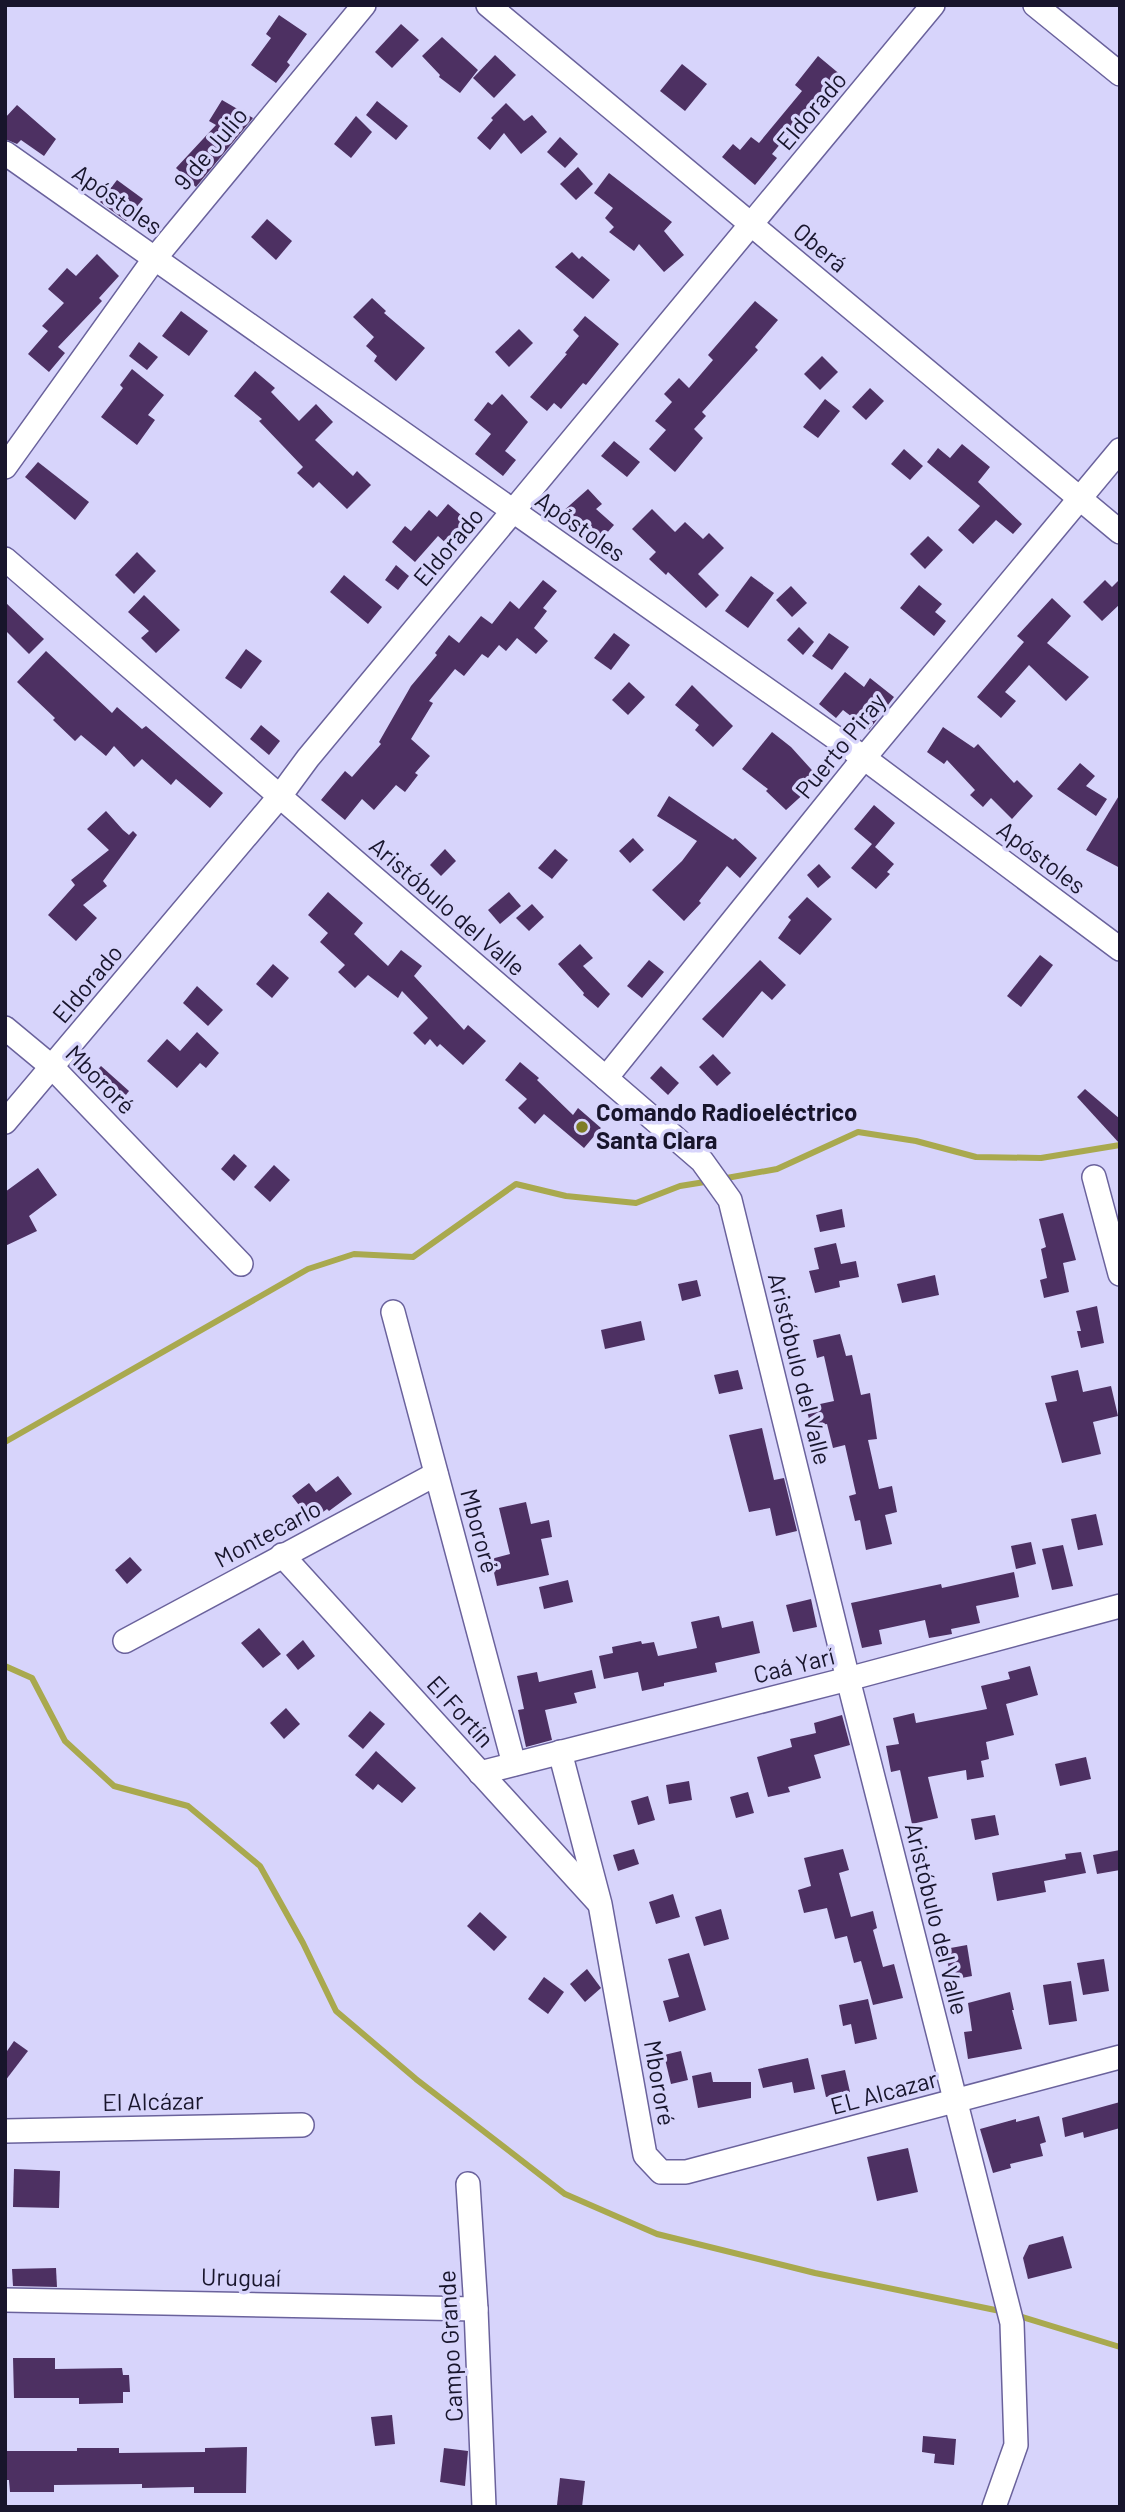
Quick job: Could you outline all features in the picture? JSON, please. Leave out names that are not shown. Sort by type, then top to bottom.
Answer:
[{"type":"street","name":"9 de Julio","points":[[5,467],[155,258],[364,5]]},
{"type":"street","name":"Oberá","points":[[488,5],[1120,532]]},
{"type":"street","name":"Eldorado","points":[[5,1122],[280,796],[308,758],[933,5]]},
{"type":"street","points":[[1035,5],[1120,74]]},
{"type":"street","name":"Apóstoles","points":[[5,153],[864,758],[1120,950]]},
{"type":"street","name":"Puerto Piray","points":[[606,1078],[864,758],[1120,450]]},
{"type":"street","name":"Aristóbulo del Valle","points":[[5,559],[702,1161],[730,1200],[848,1679],[1012,2323],[1016,2445],[997,2500]]},
{"type":"street","name":"Mbororé","points":[[5,1028],[52,1067],[242,1264]]},
{"type":"street","points":[[1094,1177],[1120,1274]]},
{"type":"street","name":"Mbororé","points":[[393,1312],[514,1764]]},
{"type":"street","name":"Montecarlo","points":[[125,1641],[436,1474]]},
{"type":"street","name":"El Fortín","points":[[282,1555],[600,1904]]},
{"type":"street","name":"Caá Yarí","points":[[480,1773],[1120,1606]]},
{"type":"street","name":"Mbororé","points":[[560,1752],[600,1904],[645,2155],[661,2172]]},
{"type":"street","name":"EL Alcazar","points":[[661,2172],[686,2172],[1120,2057]]},
{"type":"street","name":"El Alcázar","points":[[5,2131],[302,2125]]},
{"type":"street","name":"Campo Grande","points":[[467,2184],[476,2309],[484,2507]]},
{"type":"street","name":"Uruguaí","points":[[5,2300],[476,2309]]},
{"type":"building","points":[[279,15],[307,34],[287,62],[290,65],[276,83],[251,65],[271,38],[266,34]]},
{"type":"building","points":[[401,24],[419,40],[392,68],[375,52]]},
{"type":"building","points":[[442,37],[478,70],[460,93],[439,77],[422,56]]},
{"type":"building","points":[[495,55],[516,75],[494,98],[473,78]]},
{"type":"building","points":[[818,56],[848,81],[824,109],[815,102],[772,154],[777,158],[755,185],[722,157],[733,144],[740,150],[751,137],[759,143],[802,91],[795,85]]},
{"type":"building","points":[[682,64],[707,84],[685,111],[660,91]]},
{"type":"building","points":[[222,100],[253,118],[196,187],[176,168],[216,125],[209,121]]},
{"type":"building","points":[[377,101],[408,126],[396,140],[366,115]]},
{"type":"building","points":[[506,103],[524,121],[532,115],[547,132],[521,154],[504,133],[490,150],[477,138]]},
{"type":"building","points":[[17,105],[56,139],[44,156],[21,140],[17,144],[5,139],[5,118]]},
{"type":"building","points":[[356,116],[372,132],[351,158],[334,144]]},
{"type":"building","points":[[560,137],[578,154],[565,168],[547,152]]},
{"type":"building","points":[[578,167],[593,184],[576,200],[560,184]]},
{"type":"building","points":[[609,173],[672,222],[664,231],[684,255],[664,272],[639,244],[634,251],[609,232],[614,227],[605,218],[613,208],[594,193]]},
{"type":"building","points":[[117,180],[143,199],[126,221],[100,202]]},
{"type":"building","points":[[267,219],[292,241],[276,260],[251,237]]},
{"type":"building","points":[[572,252],[579,259],[582,256],[610,280],[593,299],[555,267]]},
{"type":"building","points":[[97,254],[119,276],[99,298],[102,301],[58,347],[65,353],[49,372],[28,354],[48,331],[42,326],[64,303],[48,289],[67,268],[76,276]]},
{"type":"building","points":[[372,298],[386,311],[384,313],[425,348],[396,381],[374,361],[377,356],[366,346],[374,337],[353,317]]},
{"type":"building","points":[[755,301],[778,320],[755,347],[758,350],[702,412],[706,416],[694,429],[703,438],[675,472],[649,449],[666,430],[655,421],[672,402],[664,394],[679,378],[689,388],[713,360],[708,355]]},
{"type":"building","points":[[181,311],[208,331],[189,356],[162,336]]},
{"type":"building","points":[[585,316],[619,344],[586,385],[583,383],[561,409],[554,403],[547,411],[530,397],[567,354],[565,353],[579,336],[573,330]]},
{"type":"building","points":[[519,329],[533,343],[509,367],[495,352]]},
{"type":"building","points":[[139,342],[158,357],[147,370],[129,356]]},
{"type":"building","points":[[822,356],[838,372],[820,390],[804,374]]},
{"type":"building","points":[[132,369],[164,395],[148,415],[155,420],[137,445],[101,417],[123,388],[120,385]]},
{"type":"building","points":[[255,371],[275,388],[271,392],[299,421],[316,404],[333,422],[315,440],[353,476],[357,471],[371,485],[347,509],[319,482],[313,488],[297,473],[303,467],[259,421],[262,419],[234,396]]},
{"type":"building","points":[[870,388],[884,401],[866,420],[852,407]]},
{"type":"building","points":[[502,394],[528,422],[505,451],[516,460],[503,476],[475,454],[491,434],[474,420],[488,402],[492,405]]},
{"type":"building","points":[[825,399],[840,411],[818,438],[803,427]]},
{"type":"building","points":[[614,441],[640,462],[627,477],[601,456]]},
{"type":"building","points":[[962,444],[990,467],[978,482],[1022,524],[1013,534],[996,520],[973,544],[958,530],[980,506],[927,462],[938,448],[950,458]]},
{"type":"building","points":[[904,449],[923,466],[910,480],[891,464]]},
{"type":"building","points":[[38,462],[89,502],[75,520],[25,477]]},
{"type":"building","points":[[588,489],[602,504],[596,509],[614,525],[598,543],[578,525],[575,528],[561,513]]},
{"type":"building","points":[[448,504],[468,521],[448,545],[438,536],[415,562],[392,542],[405,526],[411,531],[429,510],[437,517]]},
{"type":"building","points":[[652,509],[675,532],[685,522],[703,539],[709,533],[724,548],[698,574],[719,595],[706,608],[668,572],[666,575],[649,559],[656,552],[632,529]]},
{"type":"building","points":[[928,536],[943,550],[925,569],[910,554]]},
{"type":"building","points":[[137,552],[156,571],[134,594],[115,575]]},
{"type":"building","points":[[396,565],[409,576],[398,590],[385,580]]},
{"type":"building","points":[[344,575],[382,607],[368,624],[330,592]]},
{"type":"building","points":[[751,576],[774,593],[748,628],[725,611]]},
{"type":"building","points":[[1120,579],[1120,604],[1102,621],[1083,602],[1105,580],[1112,587]]},
{"type":"building","points":[[543,580],[557,591],[543,608],[547,611],[534,628],[548,641],[536,654],[517,638],[506,651],[499,645],[488,658],[482,654],[464,676],[455,669],[429,701],[433,703],[411,739],[430,756],[415,773],[418,775],[405,792],[396,785],[374,810],[362,799],[345,820],[321,800],[345,771],[352,777],[381,744],[379,742],[411,686],[437,655],[435,653],[449,635],[459,643],[481,616],[492,624],[510,601],[519,609]]},
{"type":"building","points":[[919,585],[942,604],[935,612],[946,621],[934,636],[900,608]]},
{"type":"building","points":[[791,586],[807,603],[792,617],[776,600]]},
{"type":"building","points":[[144,595],[180,630],[156,653],[141,638],[149,631],[128,612]]},
{"type":"building","points":[[1052,598],[1071,616],[1047,643],[1089,677],[1066,701],[1029,665],[1005,692],[1016,701],[1001,718],[977,697],[1024,642],[1017,636]]},
{"type":"building","points":[[5,602],[44,639],[29,654],[5,630]]},
{"type":"building","points":[[799,627],[814,642],[803,655],[787,640]]},
{"type":"building","points":[[614,633],[630,645],[611,670],[594,658]]},
{"type":"building","points":[[829,633],[849,647],[832,670],[812,656]]},
{"type":"building","points":[[246,649],[262,661],[241,689],[225,678]]},
{"type":"building","points":[[46,651],[112,713],[117,707],[142,729],[146,726],[223,793],[210,808],[176,779],[171,785],[142,759],[134,767],[114,746],[106,756],[81,735],[75,741],[53,720],[55,718],[17,682]]},
{"type":"building","points":[[845,672],[864,687],[870,678],[894,697],[869,730],[843,710],[836,718],[819,704]]},
{"type":"building","points":[[629,682],[645,697],[628,715],[612,700]]},
{"type":"building","points":[[692,685],[733,726],[713,747],[695,730],[699,725],[675,705]]},
{"type":"building","points":[[261,725],[280,741],[269,755],[250,739]]},
{"type":"building","points":[[943,727],[974,748],[978,744],[1014,783],[1017,780],[1033,796],[1012,819],[991,798],[983,807],[970,795],[975,790],[947,760],[944,764],[927,752]]},
{"type":"building","points":[[772,732],[791,747],[820,779],[786,810],[766,791],[768,789],[742,769]]},
{"type":"building","points":[[1080,763],[1095,776],[1086,786],[1107,799],[1096,816],[1057,789]]},
{"type":"building","points":[[1120,794],[1120,868],[1086,850]]},
{"type":"building","points":[[669,796],[733,840],[735,838],[757,858],[740,878],[727,866],[699,901],[701,903],[684,921],[652,890],[682,861],[697,841],[657,816]]},
{"type":"building","points":[[874,805],[895,823],[875,847],[894,864],[887,872],[890,874],[876,889],[851,868],[872,844],[854,829]]},
{"type":"building","points":[[106,811],[129,835],[133,831],[137,835],[103,881],[107,886],[83,905],[97,918],[76,941],[48,915],[75,885],[71,880],[109,850],[87,829]]},
{"type":"building","points":[[633,838],[644,850],[630,863],[619,851]]},
{"type":"building","points":[[445,849],[456,861],[441,876],[430,865]]},
{"type":"building","points":[[555,849],[568,860],[552,879],[538,868]]},
{"type":"building","points":[[819,864],[831,877],[818,888],[807,875]]},
{"type":"building","points":[[328,892],[363,923],[354,934],[388,966],[401,950],[422,966],[414,976],[464,1030],[468,1025],[486,1041],[463,1065],[440,1044],[437,1047],[430,1039],[425,1045],[413,1033],[428,1018],[402,991],[398,998],[368,975],[355,988],[338,972],[345,965],[320,942],[328,933],[308,915]]},
{"type":"building","points":[[509,892],[521,906],[500,924],[488,910]]},
{"type":"building","points":[[807,897],[832,919],[800,955],[778,938],[791,920],[788,917]]},
{"type":"building","points":[[532,904],[544,917],[529,931],[516,918]]},
{"type":"building","points":[[580,944],[593,958],[583,966],[610,994],[598,1008],[583,995],[558,964]]},
{"type":"building","points":[[1040,955],[1053,965],[1021,1007],[1007,996]]},
{"type":"building","points":[[649,960],[664,972],[642,998],[627,986]]},
{"type":"building","points":[[760,960],[786,985],[772,1000],[762,991],[723,1038],[702,1019]]},
{"type":"building","points":[[273,964],[289,978],[272,998],[256,984]]},
{"type":"building","points":[[197,986],[223,1010],[208,1026],[183,1003]]},
{"type":"building","points":[[197,1032],[219,1053],[206,1068],[200,1063],[177,1088],[147,1061],[167,1039],[180,1051]]},
{"type":"building","points":[[713,1054],[731,1073],[717,1086],[699,1067]]},
{"type":"building","points":[[520,1062],[539,1078],[537,1080],[573,1115],[578,1108],[601,1128],[584,1148],[544,1114],[535,1124],[518,1108],[527,1099],[505,1080]]},
{"type":"building","points":[[101,1066],[129,1091],[119,1104],[90,1078]]},
{"type":"building","points":[[661,1066],[679,1083],[668,1095],[650,1078]]},
{"type":"building","points":[[1085,1089],[1120,1119],[1120,1144],[1077,1097]]},
{"type":"building","points":[[234,1154],[247,1166],[234,1181],[221,1169]]},
{"type":"building","points":[[274,1165],[290,1180],[270,1202],[254,1187]]},
{"type":"building","points":[[38,1168],[57,1195],[29,1216],[37,1231],[5,1246],[5,1192]]},
{"type":"building","points":[[842,1209],[845,1227],[820,1232],[816,1215]]},
{"type":"building","points":[[1063,1213],[1076,1260],[1063,1263],[1069,1292],[1044,1298],[1040,1280],[1047,1278],[1041,1249],[1046,1247],[1039,1219]]},
{"type":"building","points":[[836,1243],[841,1264],[856,1261],[859,1277],[839,1281],[840,1287],[815,1293],[809,1271],[819,1269],[814,1248]]},
{"type":"building","points":[[935,1275],[939,1295],[902,1303],[897,1284]]},
{"type":"building","points":[[697,1280],[701,1296],[682,1301],[678,1284]]},
{"type":"building","points":[[1097,1306],[1104,1343],[1081,1348],[1077,1331],[1081,1331],[1076,1311]]},
{"type":"building","points":[[641,1321],[645,1340],[605,1349],[601,1330]]},
{"type":"building","points":[[840,1334],[846,1356],[852,1355],[861,1395],[870,1393],[877,1439],[868,1440],[879,1489],[892,1486],[897,1512],[885,1515],[892,1544],[866,1550],[860,1520],[855,1521],[849,1496],[856,1494],[845,1445],[833,1448],[827,1424],[811,1427],[806,1407],[834,1401],[824,1356],[817,1358],[813,1340]]},
{"type":"building","points":[[738,1370],[743,1389],[719,1394],[714,1375]]},
{"type":"building","points":[[1078,1370],[1083,1392],[1111,1386],[1118,1416],[1093,1422],[1101,1454],[1062,1463],[1045,1403],[1057,1401],[1051,1376]]},
{"type":"building","points":[[762,1428],[774,1480],[784,1478],[797,1531],[776,1536],[770,1508],[749,1512],[729,1435]]},
{"type":"building","points":[[338,1476],[352,1494],[311,1521],[292,1496],[309,1483],[316,1492]]},
{"type":"building","points":[[526,1502],[531,1524],[549,1520],[552,1537],[541,1539],[549,1575],[497,1586],[491,1559],[510,1554],[499,1508]]},
{"type":"building","points":[[1096,1514],[1103,1545],[1078,1550],[1071,1519]]},
{"type":"building","points":[[1031,1542],[1036,1564],[1016,1569],[1011,1546]]},
{"type":"building","points":[[1063,1545],[1073,1586],[1052,1590],[1042,1549]]},
{"type":"building","points":[[130,1557],[142,1570],[127,1584],[115,1570]]},
{"type":"building","points":[[1014,1572],[1019,1597],[976,1606],[980,1623],[951,1629],[952,1634],[929,1638],[925,1620],[879,1630],[882,1644],[862,1648],[851,1603],[941,1584],[942,1588]]},
{"type":"building","points":[[568,1580],[573,1602],[544,1609],[539,1587]]},
{"type":"building","points":[[811,1599],[817,1627],[793,1632],[786,1605]]},
{"type":"building","points":[[719,1616],[722,1628],[753,1621],[760,1653],[715,1663],[717,1672],[664,1683],[664,1686],[642,1691],[638,1672],[604,1679],[599,1656],[613,1653],[612,1647],[641,1641],[642,1644],[654,1642],[658,1656],[697,1648],[691,1622]]},
{"type":"building","points":[[259,1628],[281,1654],[263,1668],[241,1643]]},
{"type":"building","points":[[303,1640],[315,1656],[298,1670],[286,1655]]},
{"type":"building","points":[[1030,1666],[1038,1695],[1006,1704],[1014,1735],[986,1742],[989,1759],[981,1761],[984,1777],[967,1780],[966,1770],[928,1777],[938,1818],[912,1824],[900,1770],[891,1772],[886,1746],[899,1744],[893,1718],[914,1713],[916,1723],[987,1709],[981,1686],[1010,1679],[1008,1672]]},
{"type":"building","points":[[592,1670],[596,1688],[574,1693],[577,1703],[545,1710],[552,1740],[526,1747],[518,1710],[524,1709],[517,1676],[537,1672],[539,1682]]},
{"type":"building","points":[[286,1708],[300,1724],[284,1739],[270,1723]]},
{"type":"building","points":[[370,1711],[385,1724],[363,1749],[348,1736]]},
{"type":"building","points":[[842,1715],[850,1745],[814,1755],[821,1778],[788,1787],[790,1792],[768,1797],[757,1757],[792,1747],[790,1739],[816,1733],[814,1723]]},
{"type":"building","points":[[376,1751],[416,1788],[402,1803],[378,1784],[373,1790],[355,1775]]},
{"type":"building","points":[[1086,1757],[1091,1779],[1060,1786],[1055,1764]]},
{"type":"building","points":[[689,1781],[692,1800],[669,1804],[666,1785]]},
{"type":"building","points":[[748,1792],[754,1813],[736,1818],[730,1797]]},
{"type":"building","points":[[648,1796],[655,1820],[638,1825],[631,1801]]},
{"type":"building","points":[[995,1815],[999,1835],[975,1840],[971,1819]]},
{"type":"building","points":[[634,1849],[639,1864],[618,1871],[613,1855]]},
{"type":"building","points":[[843,1849],[849,1870],[839,1873],[851,1917],[873,1911],[877,1928],[873,1930],[883,1967],[894,1964],[903,1998],[873,2005],[861,1961],[854,1963],[847,1936],[835,1939],[827,1908],[804,1913],[798,1890],[811,1886],[804,1858]]},
{"type":"building","points":[[1120,1850],[1120,1870],[1097,1874],[1093,1855]]},
{"type":"building","points":[[1081,1852],[1086,1873],[1044,1881],[1046,1892],[997,1901],[992,1873],[1066,1859],[1065,1854]]},
{"type":"building","points":[[673,1894],[680,1917],[656,1924],[649,1902]]},
{"type":"building","points":[[721,1909],[729,1939],[704,1946],[695,1917]]},
{"type":"building","points":[[480,1912],[507,1937],[494,1951],[467,1926]]},
{"type":"building","points":[[967,1945],[972,1976],[951,1980],[945,1949]]},
{"type":"building","points":[[689,1953],[706,2010],[669,2022],[663,2001],[679,1997],[668,1959]]},
{"type":"building","points":[[1104,1959],[1109,1991],[1083,1995],[1077,1963]]},
{"type":"building","points":[[587,1969],[601,1988],[585,2002],[570,1984]]},
{"type":"building","points":[[544,1977],[564,1992],[548,2014],[528,1999]]},
{"type":"building","points":[[1071,1981],[1077,2021],[1049,2025],[1043,1985]]},
{"type":"building","points":[[1010,1992],[1022,2049],[968,2059],[964,2032],[972,2031],[968,2003]]},
{"type":"building","points":[[868,1999],[877,2039],[855,2044],[851,2024],[843,2026],[839,2005]]},
{"type":"building","points":[[14,2041],[28,2051],[5,2081],[5,2054]]},
{"type":"building","points":[[681,2051],[688,2080],[671,2084],[664,2055]]},
{"type":"building","points":[[808,2058],[815,2089],[794,2093],[792,2082],[763,2088],[758,2069]]},
{"type":"building","points":[[845,2070],[850,2092],[826,2097],[821,2075]]},
{"type":"building","points":[[711,2072],[713,2082],[751,2082],[751,2098],[698,2108],[692,2076]]},
{"type":"building","points":[[1120,2102],[1120,2128],[1084,2138],[1083,2132],[1065,2137],[1062,2118]]},
{"type":"building","points":[[1039,2116],[1046,2142],[1040,2144],[1043,2156],[1010,2164],[1011,2168],[993,2173],[980,2129]]},
{"type":"building","points":[[908,2148],[918,2192],[877,2201],[867,2157]]},
{"type":"building","points":[[14,2169],[60,2171],[59,2208],[13,2207]]},
{"type":"building","points":[[1063,2236],[1072,2268],[1028,2279],[1023,2258],[1029,2245]]},
{"type":"building","points":[[56,2268],[57,2287],[13,2286],[12,2269]]},
{"type":"building","points":[[13,2358],[55,2358],[55,2369],[122,2368],[123,2375],[129,2375],[130,2392],[123,2392],[123,2403],[79,2404],[79,2398],[14,2398]]},
{"type":"building","points":[[392,2415],[395,2444],[375,2446],[371,2417]]},
{"type":"building","points":[[923,2436],[956,2439],[954,2465],[934,2463],[935,2454],[922,2452]]},
{"type":"building","points":[[247,2447],[246,2493],[194,2493],[194,2487],[142,2488],[142,2484],[54,2485],[54,2492],[10,2492],[9,2480],[5,2480],[6,2451],[119,2448],[119,2453],[205,2452],[205,2448]]},
{"type":"building","points":[[444,2448],[468,2451],[465,2486],[440,2482]]},
{"type":"building","points":[[560,2478],[585,2481],[582,2507],[557,2505]]},
{"type":"waterway","points":[[721,1179],[777,1169],[858,1132],[916,1141],[976,1157],[1041,1158],[1120,1145]]},
{"type":"waterway","points":[[5,1442],[308,1269],[354,1254],[413,1257],[516,1184],[566,1196],[636,1203],[680,1186],[711,1181]]},
{"type":"waterway","points":[[5,1666],[32,1678],[65,1741],[114,1786],[188,1806],[260,1866],[303,1943],[336,2011],[416,2079],[565,2194],[657,2234],[815,2273],[1005,2312]]},
{"type":"waterway","points":[[1016,2315],[1120,2347]]},
{"type":"place","name":"Comando Radioeléctrico Santa Clara","points":[[582,1127]]}]
